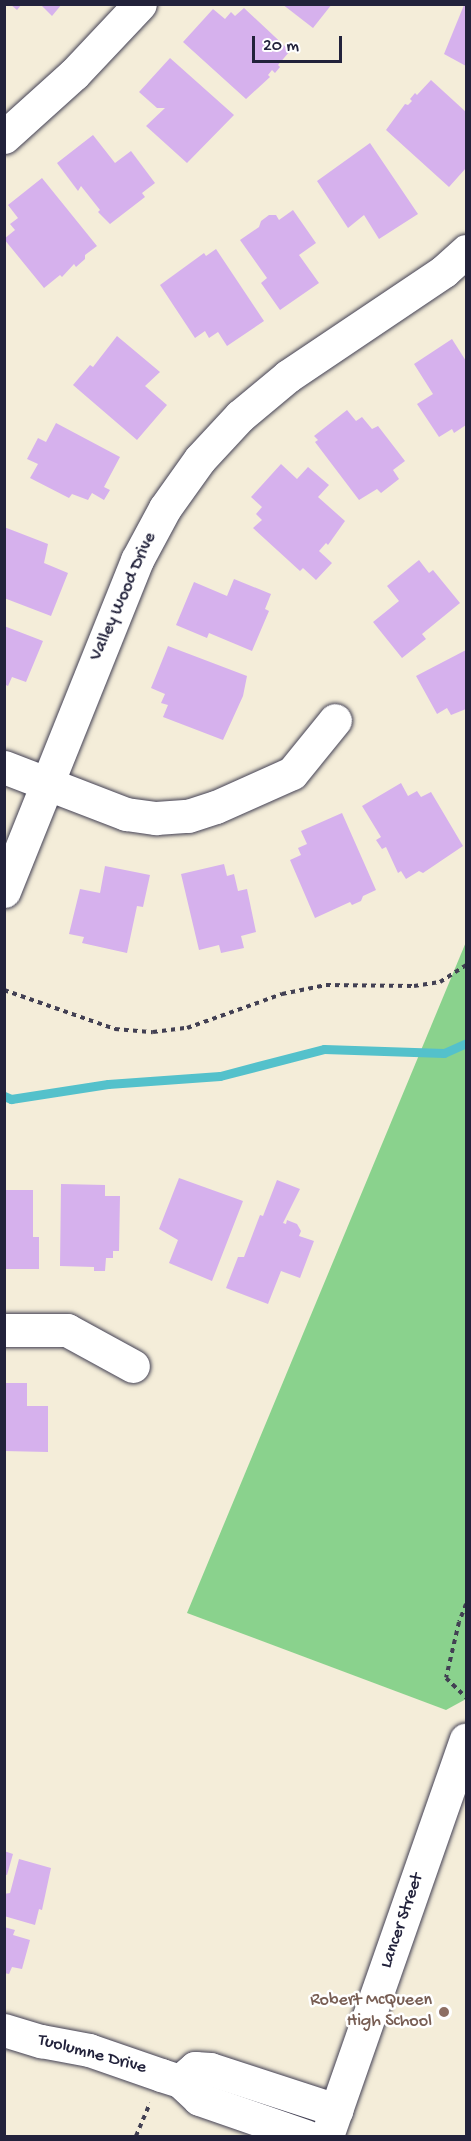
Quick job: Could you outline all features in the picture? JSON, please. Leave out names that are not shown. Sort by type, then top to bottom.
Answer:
[{"type":"street","points":[[4,137],[74,74],[140,4]]},
{"type":"street","name":"Valley Wood Drive","points":[[4,891],[137,560],[165,508],[200,459],[240,416],[288,376],[444,271],[466,251]]},
{"type":"street","points":[[4,767],[126,814],[156,818],[188,816],[216,807],[292,773],[335,720]]},
{"type":"street","points":[[4,1330],[67,1330],[133,1366]]},
{"type":"street","name":"Lancer Street","points":[[332,2123],[466,1740]]},
{"type":"street","name":"Tuolumne Drive","points":[[4,2030],[29,2038],[89,2050],[180,2081],[199,2099],[306,2136]]},
{"type":"street","points":[[180,2081],[195,2068],[210,2069],[332,2123]]},
{"type":"path","points":[[4,990],[115,1029],[153,1032],[187,1028],[282,994],[326,985],[414,986],[440,982],[466,965]]},
{"type":"path","points":[[466,1604],[459,1622],[446,1678],[466,1697]]},
{"type":"green space","points":[[466,942],[466,1699],[446,1710],[187,1613]]},
{"type":"building","points":[[10,4],[22,4],[17,10]]},
{"type":"building","points":[[40,4],[62,4],[52,16]]},
{"type":"building","points":[[282,4],[332,4],[313,28]]},
{"type":"building","points":[[464,5],[466,5],[466,66],[444,54]]},
{"type":"building","points":[[244,8],[290,51],[278,65],[280,67],[275,73],[272,70],[268,75],[270,77],[246,99],[183,42],[213,9],[225,19],[231,12],[235,16]]},
{"type":"building","points":[[170,58],[234,115],[187,163],[146,126],[165,108],[157,108],[139,92]]},
{"type":"building","points":[[431,80],[466,112],[466,168],[449,187],[386,130],[405,104],[408,105],[415,93],[417,95]]},
{"type":"building","points":[[93,135],[115,163],[131,151],[155,183],[142,193],[145,197],[110,224],[98,212],[100,210],[81,186],[78,191],[57,163]]},
{"type":"building","points":[[370,143],[418,214],[379,239],[364,215],[348,228],[317,181]]},
{"type":"building","points":[[42,178],[97,246],[85,255],[85,259],[76,267],[74,264],[62,277],[60,275],[44,288],[4,239],[15,230],[10,224],[18,218],[8,205]]},
{"type":"building","points":[[293,210],[316,243],[299,255],[319,283],[280,310],[261,283],[267,278],[240,240],[259,227],[261,221],[269,215],[276,215],[279,220]]},
{"type":"building","points":[[216,249],[264,321],[227,346],[218,332],[209,338],[205,331],[195,338],[160,285],[204,253],[206,256]]},
{"type":"building","points":[[117,336],[160,372],[145,386],[167,405],[137,440],[73,385],[90,365],[93,367]]},
{"type":"building","points":[[452,339],[466,361],[466,425],[454,433],[452,429],[439,437],[417,404],[433,394],[414,364]]},
{"type":"building","points":[[347,410],[356,421],[362,417],[372,429],[378,426],[405,461],[393,470],[399,479],[381,493],[377,489],[359,500],[315,442],[318,440],[314,436]]},
{"type":"building","points":[[56,423],[120,457],[104,487],[110,490],[104,500],[92,493],[88,500],[72,494],[69,498],[30,478],[38,464],[27,459],[38,438],[46,442]]},
{"type":"building","points":[[281,464],[297,479],[308,467],[329,485],[318,497],[345,521],[328,545],[326,543],[319,551],[332,563],[316,580],[303,568],[300,571],[253,528],[262,520],[256,514],[262,507],[251,497]]},
{"type":"building","points":[[4,527],[48,544],[44,563],[68,573],[51,616],[4,598]]},
{"type":"building","points":[[419,560],[429,573],[433,570],[460,603],[422,634],[426,639],[402,658],[373,622],[399,601],[387,586]]},
{"type":"building","points":[[234,579],[271,594],[265,609],[269,611],[252,651],[209,633],[207,638],[176,625],[194,582],[227,596]]},
{"type":"building","points":[[4,626],[43,641],[26,682],[12,677],[8,686],[4,684]]},
{"type":"building","points":[[168,646],[247,676],[243,696],[223,740],[163,717],[168,705],[161,703],[165,694],[151,688]]},
{"type":"building","points":[[466,650],[466,709],[451,715],[447,708],[437,714],[416,676]]},
{"type":"building","points":[[401,783],[408,796],[417,791],[421,797],[431,792],[463,846],[423,873],[419,871],[406,879],[401,871],[398,873],[386,847],[382,849],[376,840],[381,837],[362,806]]},
{"type":"building","points":[[342,813],[376,890],[363,896],[361,901],[352,905],[350,902],[315,918],[290,860],[301,855],[298,848],[307,844],[301,831]]},
{"type":"building","points":[[224,864],[227,876],[234,874],[238,891],[247,889],[256,932],[241,936],[244,948],[221,953],[219,945],[199,950],[181,874]]},
{"type":"building","points":[[105,866],[150,875],[143,907],[137,906],[127,953],[82,943],[84,937],[69,934],[80,889],[100,893]]},
{"type":"building","points":[[179,1178],[243,1201],[212,1281],[169,1263],[178,1240],[159,1229]]},
{"type":"building","points":[[277,1180],[300,1189],[283,1223],[286,1224],[287,1220],[297,1224],[301,1231],[299,1236],[314,1241],[300,1278],[281,1271],[268,1304],[226,1288],[238,1257],[244,1257],[260,1215],[263,1216]]},
{"type":"building","points":[[61,1184],[105,1185],[105,1196],[120,1196],[119,1251],[113,1251],[113,1258],[106,1258],[105,1271],[94,1271],[94,1267],[60,1266]]},
{"type":"building","points":[[5,1190],[33,1190],[33,1237],[39,1237],[39,1269],[5,1269]]},
{"type":"building","points":[[4,1383],[27,1383],[27,1406],[48,1406],[48,1452],[4,1451]]},
{"type":"building","points":[[4,1851],[13,1854],[7,1875],[4,1874]]},
{"type":"building","points":[[19,1859],[51,1868],[42,1910],[39,1909],[35,1925],[4,1916],[4,1894],[10,1893]]},
{"type":"building","points":[[4,1927],[15,1930],[13,1935],[30,1940],[22,1969],[12,1967],[9,1974],[4,1973]]},
{"type":"waterway","points":[[4,1096],[11,1099],[108,1084],[220,1076],[324,1049],[444,1053],[466,1043]]},
{"type":"place","name":"Robert McQueen High School","points":[[444,2012]]}]
